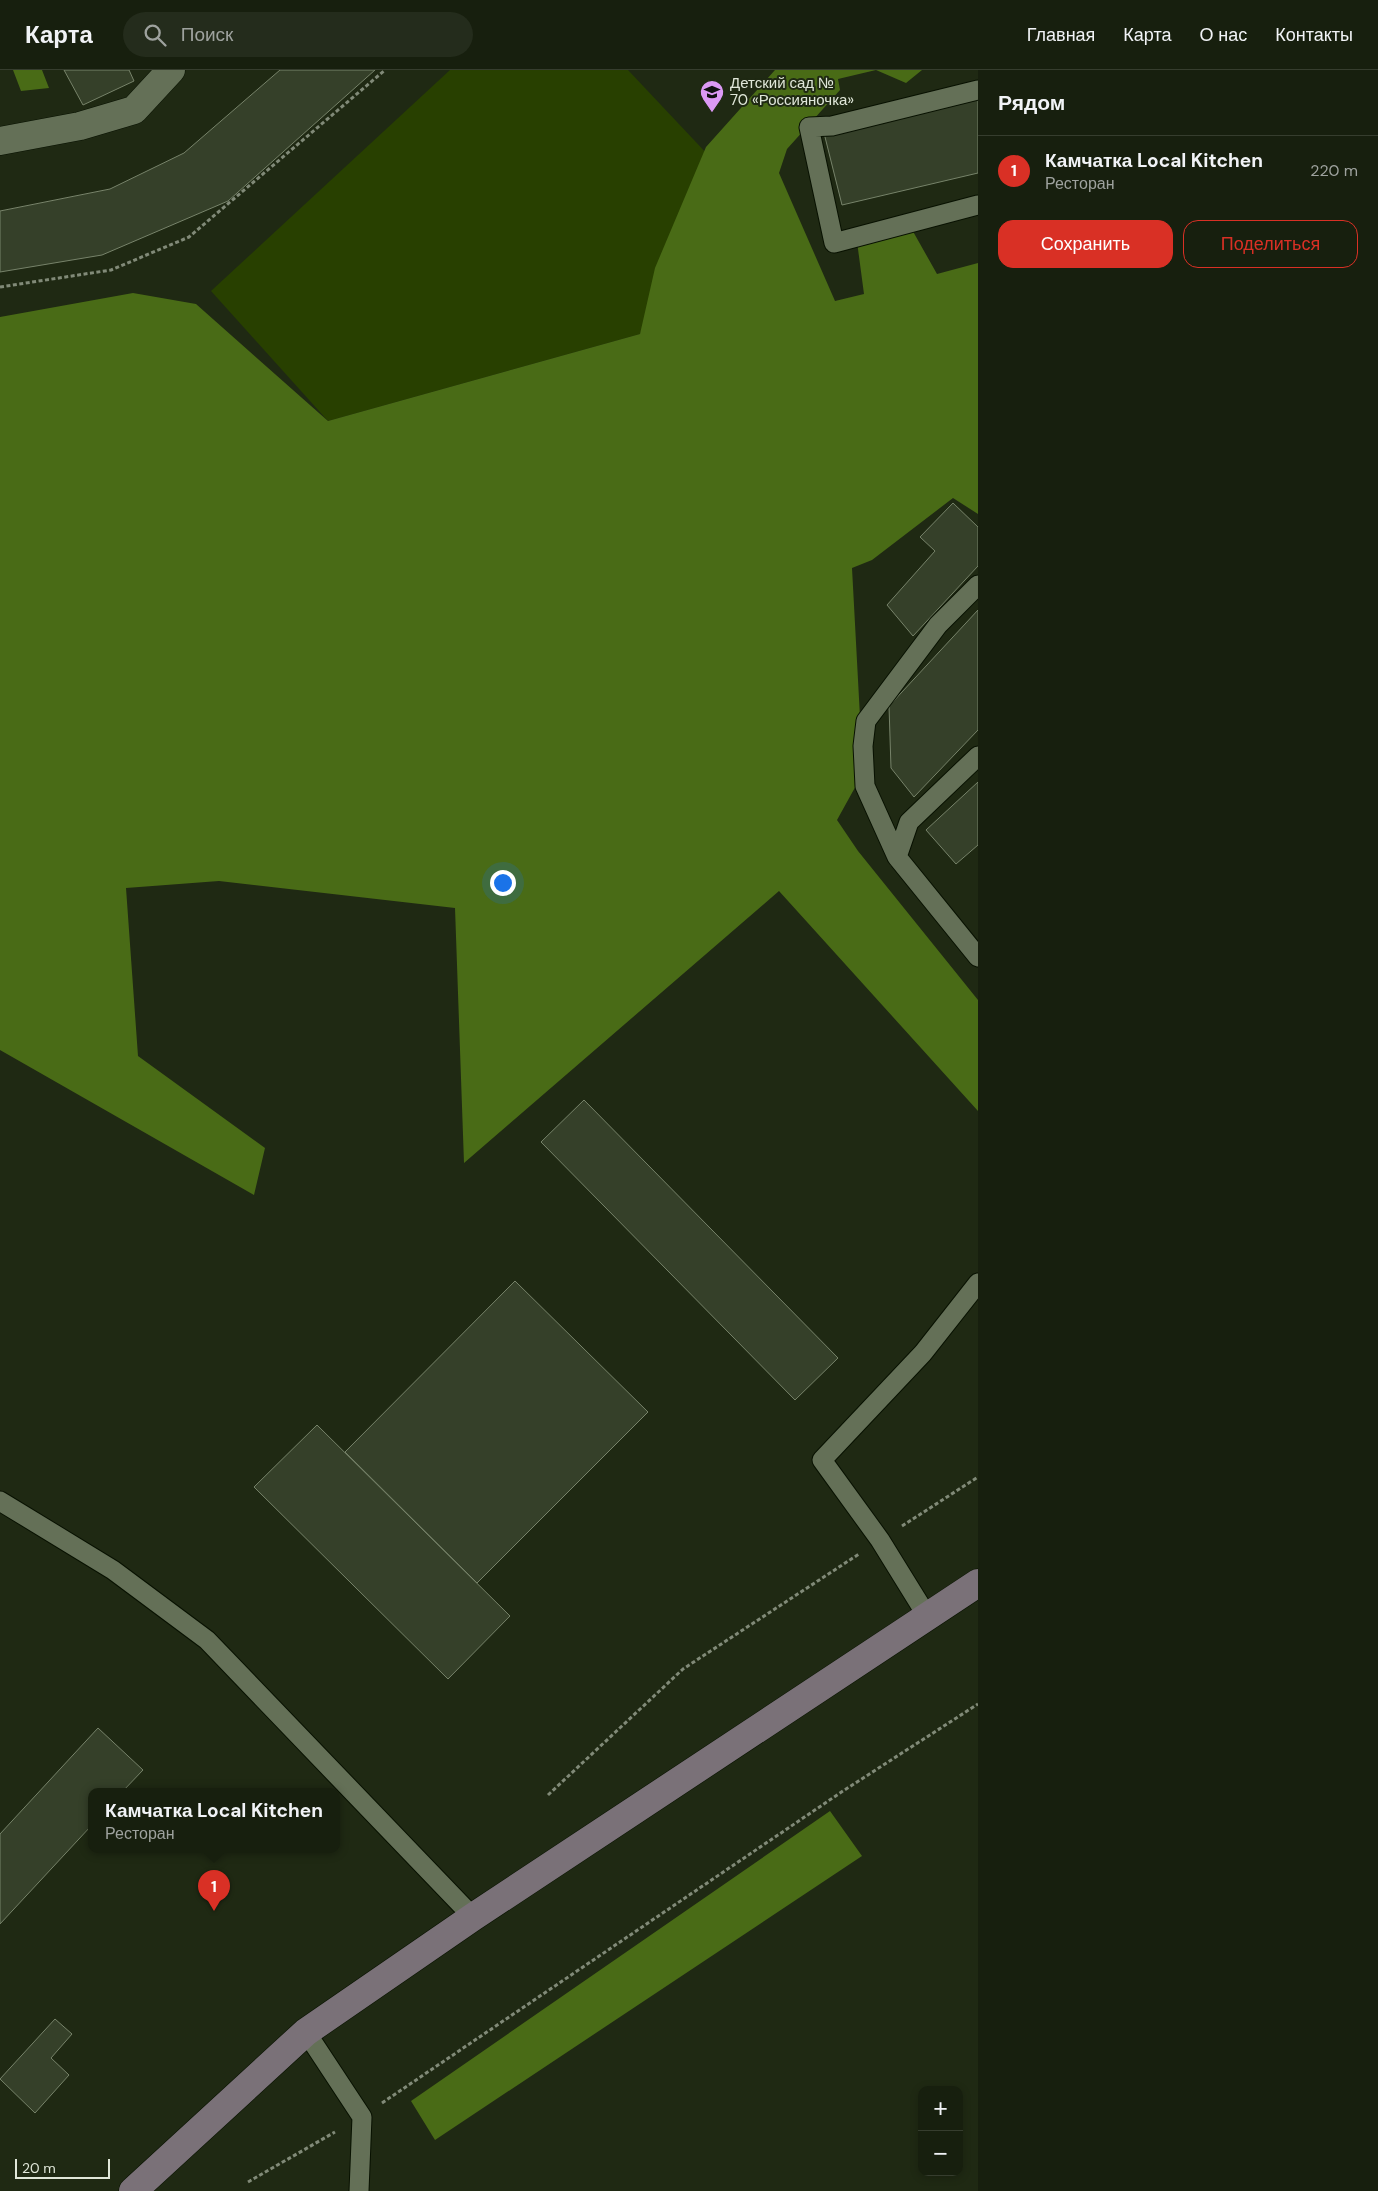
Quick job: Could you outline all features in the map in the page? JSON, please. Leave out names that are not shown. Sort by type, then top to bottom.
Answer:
[{"type":"main road","points":[[133,2191],[306,2032],[473,1917],[978,1583]]},
{"type":"street","points":[[0,141],[80,126],[134,110],[171,70]]},
{"type":"lane","points":[[978,90],[832,126],[809,127],[834,243],[978,205]]},
{"type":"lane","points":[[978,585],[938,626],[866,721],[863,746],[865,786],[897,857],[978,957]]},
{"type":"lane","points":[[897,857],[909,822],[978,756]]},
{"type":"lane","points":[[927,1616],[880,1540],[822,1460],[922,1353],[978,1283]]},
{"type":"lane","points":[[0,1501],[113,1570],[207,1640],[473,1917]]},
{"type":"lane","points":[[306,2032],[362,2117],[359,2191]]},
{"type":"path","points":[[0,287],[111,270],[190,237],[385,70]]},
{"type":"path","points":[[548,1795],[684,1669],[978,1477]]},
{"type":"path","points":[[248,2182],[362,2117],[843,1791],[978,1704]]},
{"type":"green space","points":[[13,70],[42,70],[49,88],[21,91]]},
{"type":"green space","points":[[450,70],[628,70],[710,157],[640,334],[328,421],[211,291]]},
{"type":"green space","points":[[775,70],[876,70],[838,79],[840,90],[787,149],[779,173],[835,301],[864,294],[856,234],[906,219],[937,274],[978,263],[978,514],[953,498],[872,560],[852,568],[863,773],[837,820],[858,851],[978,1000],[978,1111],[779,891],[464,1163],[455,908],[219,881],[126,888],[138,1056],[265,1148],[254,1195],[0,1050],[0,317],[133,293],[196,304],[328,421],[640,334],[655,268],[706,147]]},
{"type":"green space","points":[[876,70],[922,70],[906,83]]},
{"type":"green space","points":[[830,1811],[862,1856],[435,2140],[411,2101]]},
{"type":"building","points":[[64,70],[129,70],[134,81],[83,105]]},
{"type":"building","points":[[280,70],[375,70],[228,201],[102,255],[0,272],[0,211],[110,189],[184,153]]},
{"type":"building","points":[[978,93],[978,173],[842,205],[823,129]]},
{"type":"building","points":[[953,503],[978,527],[978,566],[913,636],[887,605],[935,551],[920,537]]},
{"type":"building","points":[[978,610],[978,730],[914,797],[891,768],[889,706]]},
{"type":"building","points":[[978,782],[978,845],[956,864],[926,830]]},
{"type":"building","points":[[584,1100],[838,1358],[795,1400],[541,1142]]},
{"type":"building","points":[[515,1281],[648,1412],[477,1583],[345,1452]]},
{"type":"building","points":[[317,1425],[510,1616],[448,1679],[254,1487]]},
{"type":"building","points":[[98,1728],[143,1770],[126,1788],[88,1788],[88,1829],[0,1924],[0,1834]]},
{"type":"building","points":[[55,2019],[72,2034],[51,2058],[69,2075],[35,2113],[0,2079]]},
{"type":"place","name":"Детский сад № 70 «Россияночка»","points":[[712,113]]},
{"type":"place","name":"Камчатка Local Kitchen","points":[[214,1911]]}]
